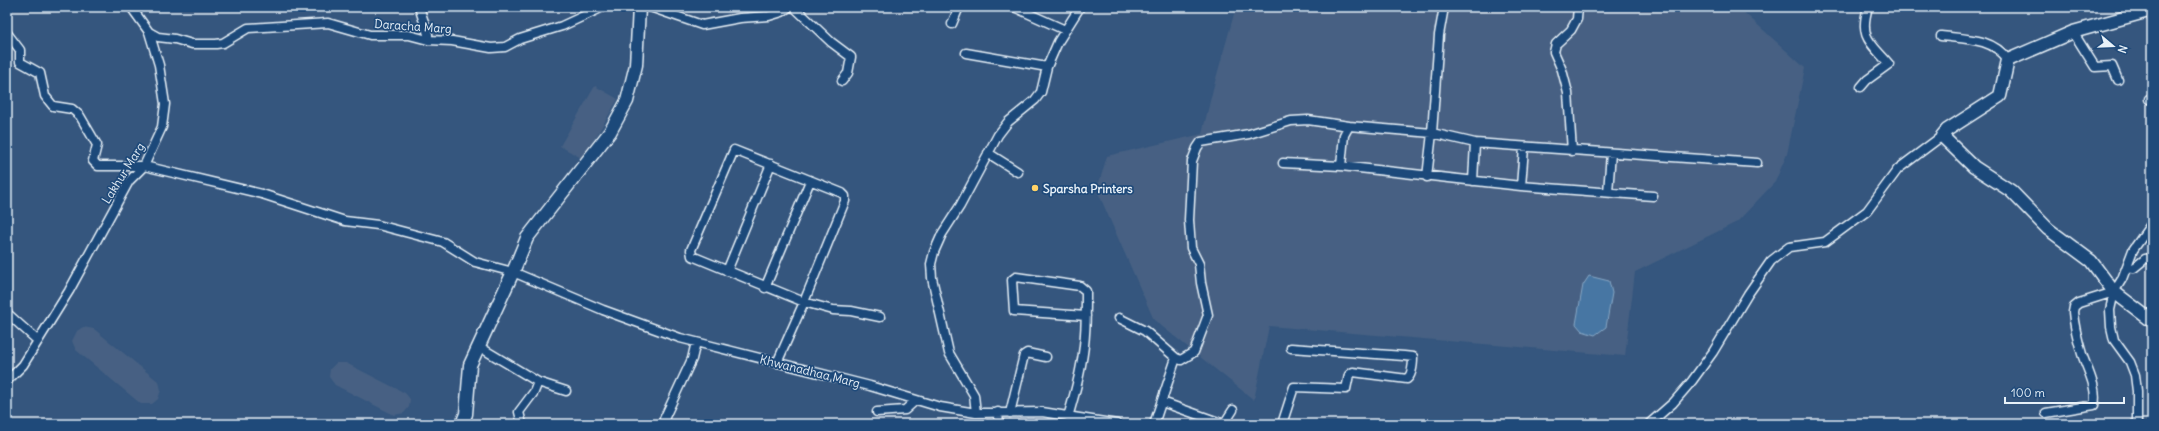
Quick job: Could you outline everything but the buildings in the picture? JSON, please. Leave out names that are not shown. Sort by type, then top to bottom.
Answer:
[{"type":"street","name":"Lakhur Marg","points":[[7,381],[23,365],[69,291],[129,181],[144,166],[162,127],[164,104],[159,65],[149,32],[131,7]]},
{"type":"street","points":[[419,7],[428,34],[428,40]]},
{"type":"street","name":"Daracha Marg","points":[[149,32],[158,37],[192,44],[216,44],[223,43],[248,28],[324,23],[370,35],[409,35],[428,40],[452,41],[491,48],[505,47],[520,39],[562,26],[603,7]]},
{"type":"street","points":[[462,424],[466,414],[470,365],[527,238],[610,132],[627,101],[636,65],[639,7]]},
{"type":"street","points":[[650,7],[702,25],[740,18],[769,16],[782,12],[789,7]]},
{"type":"street","points":[[794,7],[831,42],[851,57],[848,72],[842,81]]},
{"type":"street","points":[[952,24],[959,7]]},
{"type":"street","points":[[1014,7],[1065,30]]},
{"type":"street","points":[[976,413],[974,395],[949,353],[935,294],[931,264],[934,252],[942,234],[988,153],[1008,122],[1035,100],[1041,92],[1047,67],[1065,30],[1080,7]]},
{"type":"street","points":[[1426,177],[1432,133],[1439,35],[1444,7]]},
{"type":"street","points":[[1572,151],[1568,93],[1562,70],[1554,52],[1556,44],[1571,30],[1577,19],[1578,7]]},
{"type":"street","points":[[1861,87],[1889,64],[1866,36],[1863,27],[1868,7]]},
{"type":"street","points":[[2008,60],[2073,32],[2152,10]]},
{"type":"street","points":[[2073,32],[2095,67],[2112,66],[2118,80]]},
{"type":"street","points":[[7,33],[20,50],[20,62],[40,72],[45,96],[53,106],[72,109],[80,116],[97,145],[93,161],[98,166],[144,166]]},
{"type":"street","points":[[1648,424],[1673,403],[1692,381],[1713,352],[1748,294],[1771,261],[1789,247],[1826,242],[1867,211],[1898,169],[1942,136],[1947,130],[2000,96],[2008,60],[2002,51],[1993,45],[1941,36]]},
{"type":"street","points":[[966,53],[1047,67]]},
{"type":"street","points":[[1120,318],[1145,331],[1176,358],[1181,360],[1194,352],[1208,315],[1201,283],[1199,264],[1191,248],[1190,194],[1192,161],[1201,142],[1249,134],[1291,121],[1308,120],[1348,126],[1432,133],[1475,143],[1524,148],[1757,163]]},
{"type":"street","points":[[1341,166],[1344,135],[1348,126]]},
{"type":"street","points":[[1942,136],[1974,167],[2011,191],[2048,229],[2091,260],[2114,292],[2152,321]]},
{"type":"street","points":[[1473,181],[1475,143]]},
{"type":"street","points":[[1521,186],[1524,148]]},
{"type":"street","points":[[777,363],[804,302],[845,201],[845,196],[842,193],[734,150],[691,250],[692,256],[765,288],[804,302],[833,310],[851,311],[880,317]]},
{"type":"street","points":[[988,153],[1018,172]]},
{"type":"street","points":[[1608,192],[1611,153]]},
{"type":"street","points":[[1283,163],[1341,166],[1426,177],[1653,196]]},
{"type":"street","points":[[727,271],[771,164]]},
{"type":"street","name":"Khwanadhaa Marg","points":[[144,166],[262,194],[345,221],[378,225],[443,242],[475,262],[513,272],[603,310],[696,342],[940,407],[976,413],[1042,412],[1117,424]]},
{"type":"street","points":[[765,288],[810,180]]},
{"type":"street","points":[[2137,424],[2137,391],[2135,375],[2130,362],[2114,340],[2111,327],[2110,310],[2114,292],[2127,267],[2133,250],[2152,223]]},
{"type":"street","points":[[2127,267],[2134,268],[2145,259],[2152,258]]},
{"type":"street","points":[[1068,416],[1081,365],[1086,316],[1086,291],[1080,286],[1016,277],[1012,280],[1014,311],[1086,316]]},
{"type":"street","points":[[2046,413],[2094,405],[2090,370],[2080,348],[2073,312],[2074,307],[2079,303],[2114,292]]},
{"type":"street","points":[[7,313],[38,341]]},
{"type":"street","points":[[668,424],[664,419],[692,359],[696,342]]},
{"type":"street","points":[[478,346],[538,382],[566,391]]},
{"type":"street","points":[[1282,424],[1294,388],[1346,390],[1350,375],[1353,372],[1407,379],[1411,374],[1413,360],[1413,357],[1404,356],[1291,348]]},
{"type":"street","points":[[1010,413],[1024,355],[1027,353],[1046,357]]},
{"type":"street","points":[[1154,424],[1176,358]]},
{"type":"street","points":[[522,424],[519,412],[534,392],[538,382]]},
{"type":"street","points":[[877,412],[905,410],[916,400]]},
{"type":"street","points":[[1162,402],[1224,424],[1233,410]]},
{"type":"street","points":[[998,412],[999,424]]},
{"type":"shaded area","points":[[1236,7],[1738,7],[1805,68],[1787,154],[1775,182],[1737,222],[1635,272],[1625,356],[1269,326],[1254,400],[1154,320],[1097,190],[1107,156],[1202,134]]},
{"type":"shaded area","points":[[595,86],[618,99],[583,159],[560,146]]},
{"type":"shaded area","points":[[1589,276],[1609,281],[1612,293],[1606,327],[1595,335],[1582,331],[1576,324],[1583,285]]},
{"type":"shaded area","points":[[83,327],[94,329],[159,382],[161,390],[158,399],[152,404],[141,404],[76,350],[72,341],[77,331]]},
{"type":"shaded area","points":[[336,363],[346,363],[405,393],[410,399],[409,407],[404,413],[394,415],[335,385],[329,377],[330,369]]},
{"type":"place","name":"Sparsha Printers","points":[[1035,188]]}]
